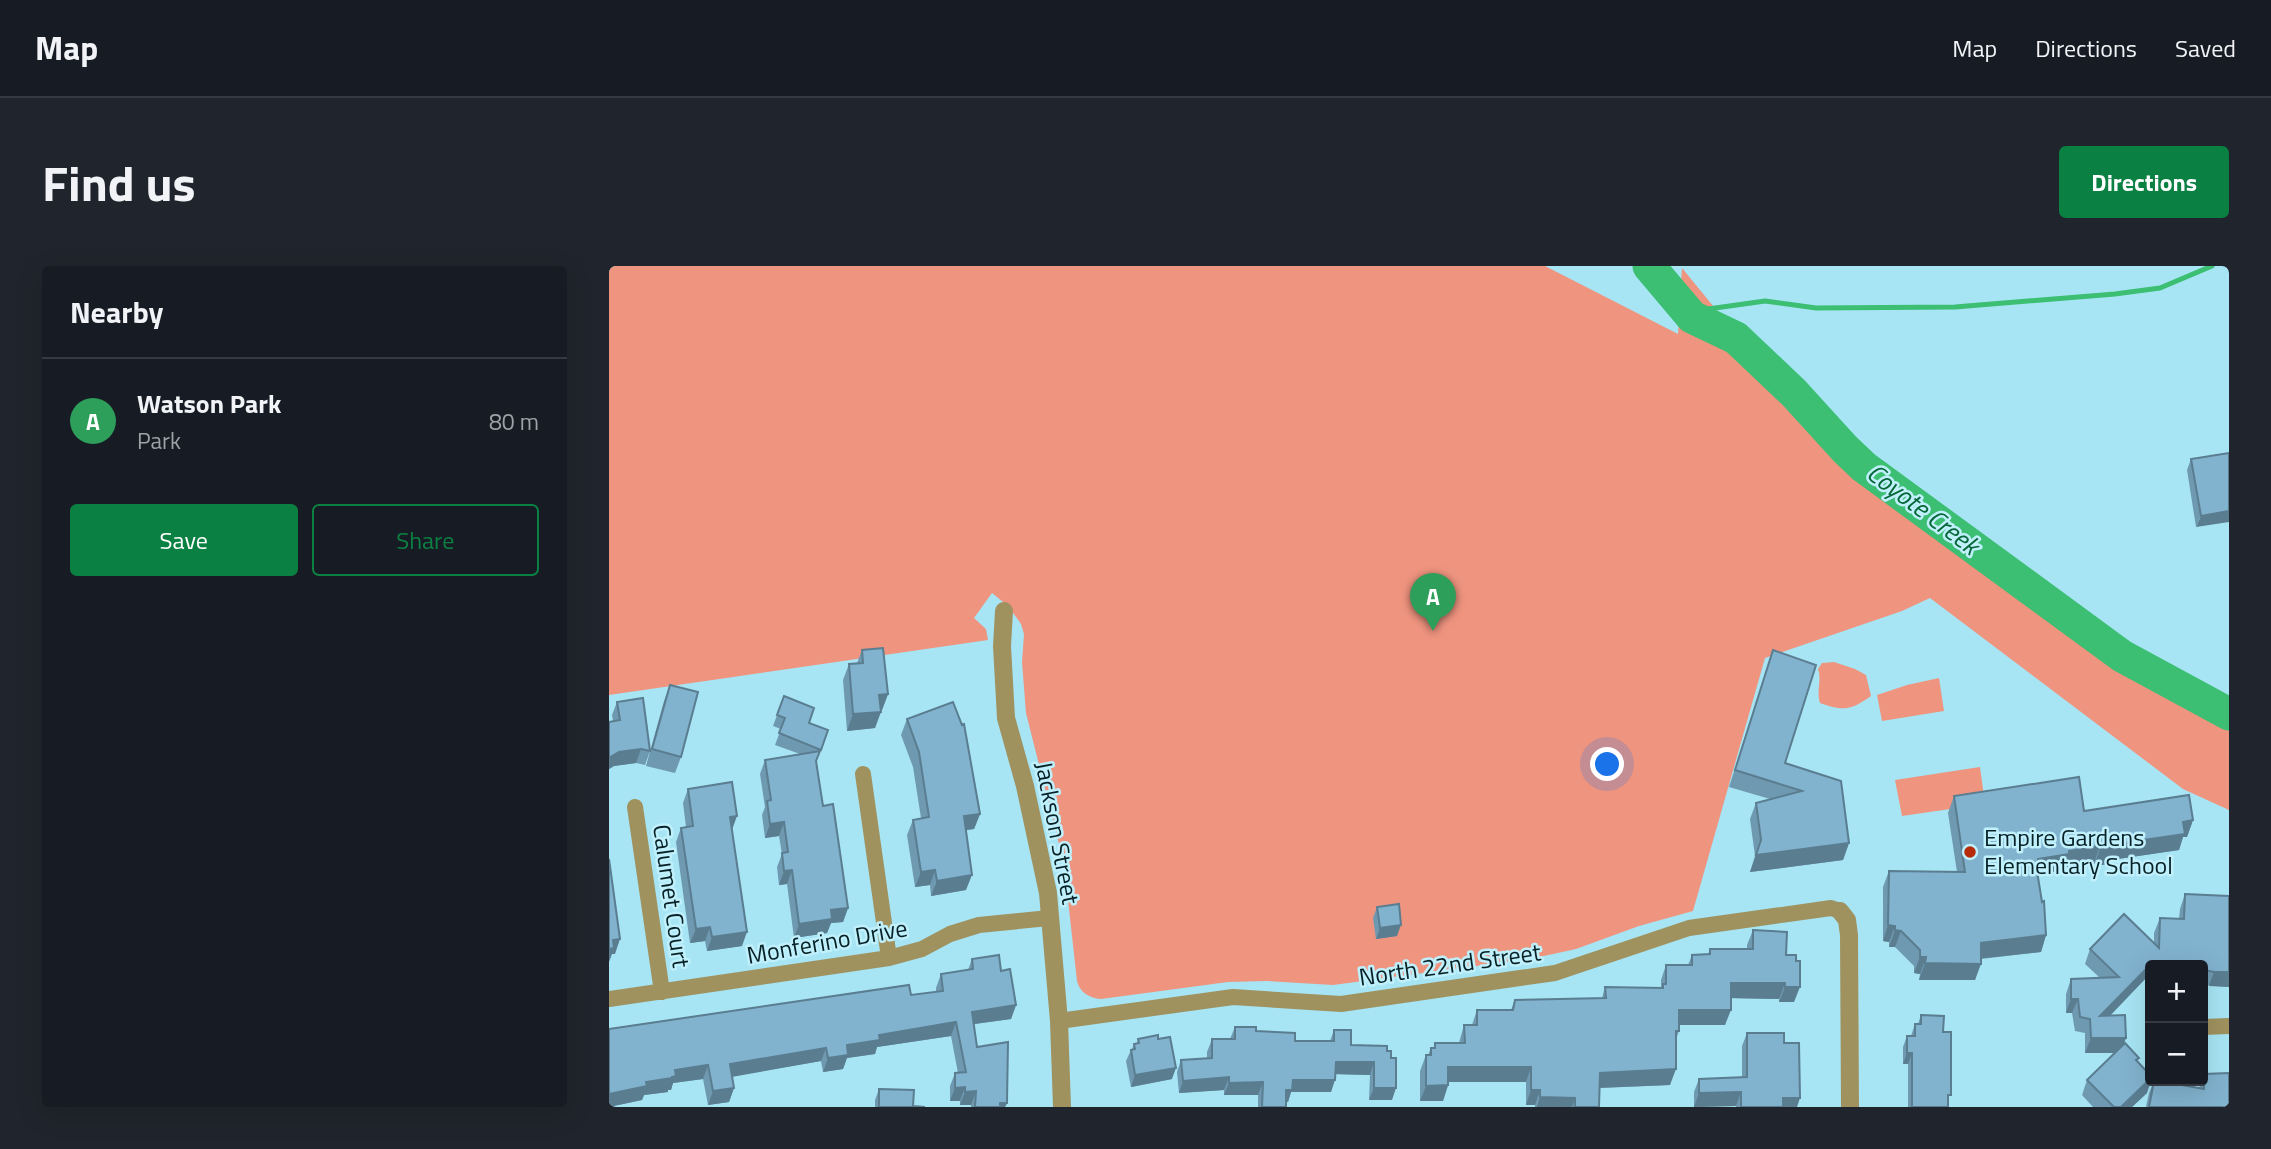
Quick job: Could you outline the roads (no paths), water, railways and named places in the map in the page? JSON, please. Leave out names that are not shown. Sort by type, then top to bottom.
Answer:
[{"type":"street","name":"Jackson Street","points":[[1004,611],[1002,646],[1006,718],[1040,849],[1048,893],[1059,1021],[1062,1107]]},
{"type":"street","points":[[863,774],[889,958]]},
{"type":"street","name":"Calumet Court","points":[[635,807],[662,992]]},
{"type":"street","name":"North 22nd Street","points":[[1059,1021],[1233,997],[1353,1003],[1555,973],[1689,928],[1831,908],[1840,911]]},
{"type":"street","points":[[1840,911],[1847,920],[1849,934],[1850,1107]]},
{"type":"street","name":"Monferino Drive","points":[[609,999],[889,958],[922,949],[950,934],[979,925],[1049,918]]},
{"type":"street","points":[[2208,1027],[2229,1026]]},
{"type":"waterway","name":"Coyote Creek","points":[[1649,266],[1692,317],[1736,338],[1794,393],[1864,467],[2122,656],[2229,714]]},
{"type":"waterway","points":[[1692,317],[1701,310],[1765,301],[1816,308],[1955,307],[2115,294],[2160,288],[2212,266]]},
{"type":"place","name":"Watson Park","points":[[1433,631]]},
{"type":"place","name":"Empire Gardens Elementary School","points":[[1970,852]]}]
